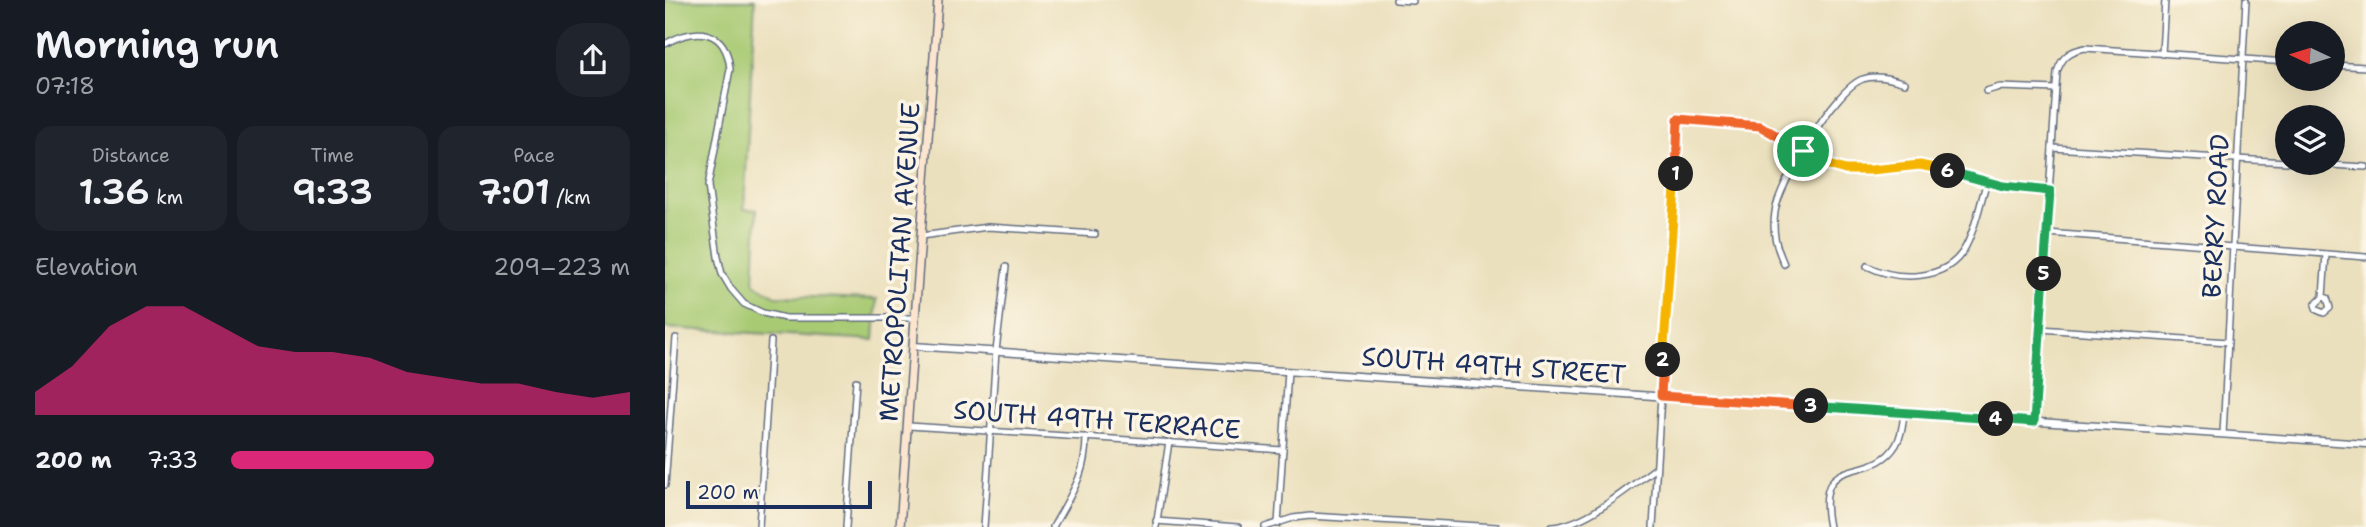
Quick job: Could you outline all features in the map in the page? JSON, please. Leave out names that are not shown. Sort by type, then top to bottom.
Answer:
[{"type":"main road","name":"METROPOLITAN AVENUE","points":[[900,527],[938,0]]},
{"type":"street","points":[[1396,0],[1413,1]]},
{"type":"street","points":[[2162,54],[2165,0]]},
{"type":"street","name":"BERRY ROAD","points":[[2223,434],[2246,0]]},
{"type":"street","points":[[665,44],[687,33],[702,33],[717,40],[725,48],[729,58],[730,69],[708,186],[722,274],[744,304],[763,313],[785,318],[915,317]]},
{"type":"street","points":[[2034,422],[2056,89],[2060,63],[2071,52],[2085,48],[2275,61]]},
{"type":"street","points":[[2345,66],[2366,67]]},
{"type":"street","points":[[1784,264],[1773,234],[1775,210],[1781,190],[1836,101],[1861,79],[1885,78],[1905,83]]},
{"type":"street","points":[[1986,91],[2000,86],[2056,89]]},
{"type":"street","points":[[1653,527],[1678,119],[1760,126],[1826,164],[1845,170],[1920,165],[2003,186],[2050,191]]},
{"type":"street","points":[[2052,148],[2275,161]]},
{"type":"street","points":[[2345,166],[2366,167]]},
{"type":"street","points":[[1867,266],[1879,272],[1917,277],[1931,274],[1954,262],[1964,250],[1987,181]]},
{"type":"street","points":[[921,236],[988,227],[1095,234]]},
{"type":"street","points":[[2047,233],[2366,257]]},
{"type":"street","points":[[2323,297],[2326,254]]},
{"type":"street","points":[[984,527],[996,351],[1006,267]]},
{"type":"street","points":[[2040,329],[2228,342]]},
{"type":"street","points":[[665,485],[676,338]]},
{"type":"street","points":[[759,527],[771,341]]},
{"type":"street","name":"SOUTH 49TH STREET","points":[[913,346],[2366,444]]},
{"type":"street","points":[[1278,524],[1288,371]]},
{"type":"street","points":[[665,377],[673,378]]},
{"type":"street","points":[[846,527],[856,381]]},
{"type":"street","points":[[1829,527],[1826,496],[1831,483],[1845,471],[1878,461],[1888,454],[1899,438],[1904,413]]},
{"type":"street","name":"SOUTH 49TH TERRACE","points":[[909,426],[1283,450]]},
{"type":"street","points":[[1053,527],[1079,481],[1086,458],[1086,437]]},
{"type":"street","points":[[1169,442],[1156,524],[1238,527]]},
{"type":"street","points":[[1551,527],[1560,527],[1589,515],[1656,468]]},
{"type":"street","points":[[1265,527],[1310,516],[1497,527]]},
{"type":"green space","points":[[665,0],[755,0],[744,209],[757,210],[754,283],[776,296],[877,299],[874,340],[665,328]]},
{"type":"route","points":[[1678,119],[1760,126],[1803,151],[1826,164],[1845,170],[1920,165],[2003,186],[2050,191],[2034,422],[1661,396],[1678,119]]}]
